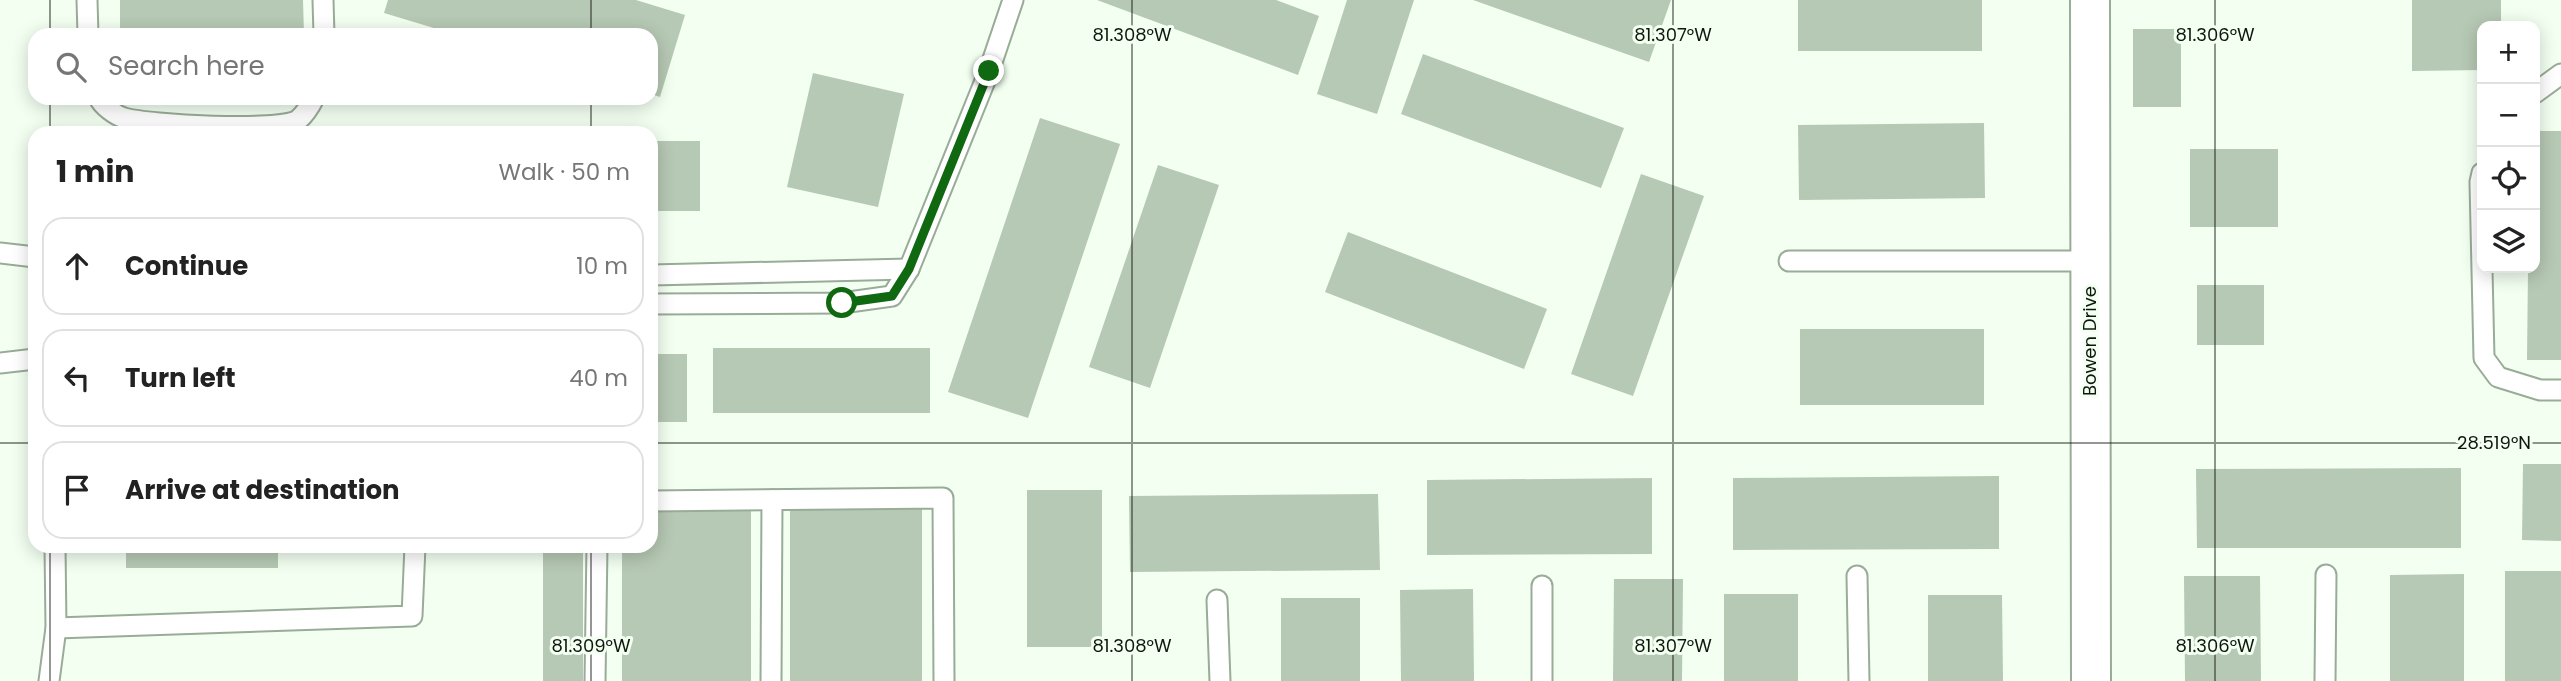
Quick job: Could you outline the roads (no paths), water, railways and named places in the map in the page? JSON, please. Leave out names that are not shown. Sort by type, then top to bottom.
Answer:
[{"type":"street","name":"Bowen Drive","points":[[2090,0],[2091,681]]},
{"type":"lane","points":[[87,0],[88,28]]},
{"type":"lane","points":[[323,0],[324,28]]},
{"type":"lane","points":[[658,304],[842,303],[892,296],[909,269],[989,71],[1013,0]]},
{"type":"lane","points":[[2540,90],[2561,75]]},
{"type":"lane","points":[[107,105],[120,117],[149,124],[232,125],[281,125],[297,120],[309,105]]},
{"type":"lane","points":[[2481,210],[2484,358],[2498,377],[2540,390],[2561,390]]},
{"type":"lane","points":[[0,253],[28,256]]},
{"type":"lane","points":[[1789,261],[2090,261]]},
{"type":"lane","points":[[658,275],[909,269]]},
{"type":"lane","points":[[0,363],[28,360]]},
{"type":"lane","points":[[658,501],[943,498],[944,681]]},
{"type":"lane","points":[[771,681],[772,500]]},
{"type":"lane","points":[[49,681],[56,628],[55,553]]},
{"type":"lane","points":[[56,628],[412,616],[415,553]]},
{"type":"lane","points":[[595,681],[597,553]]},
{"type":"lane","points":[[2325,681],[2326,575]]},
{"type":"lane","points":[[1857,576],[1859,681]]},
{"type":"lane","points":[[1542,586],[1542,681]]},
{"type":"lane","points":[[1217,600],[1220,681]]}]
